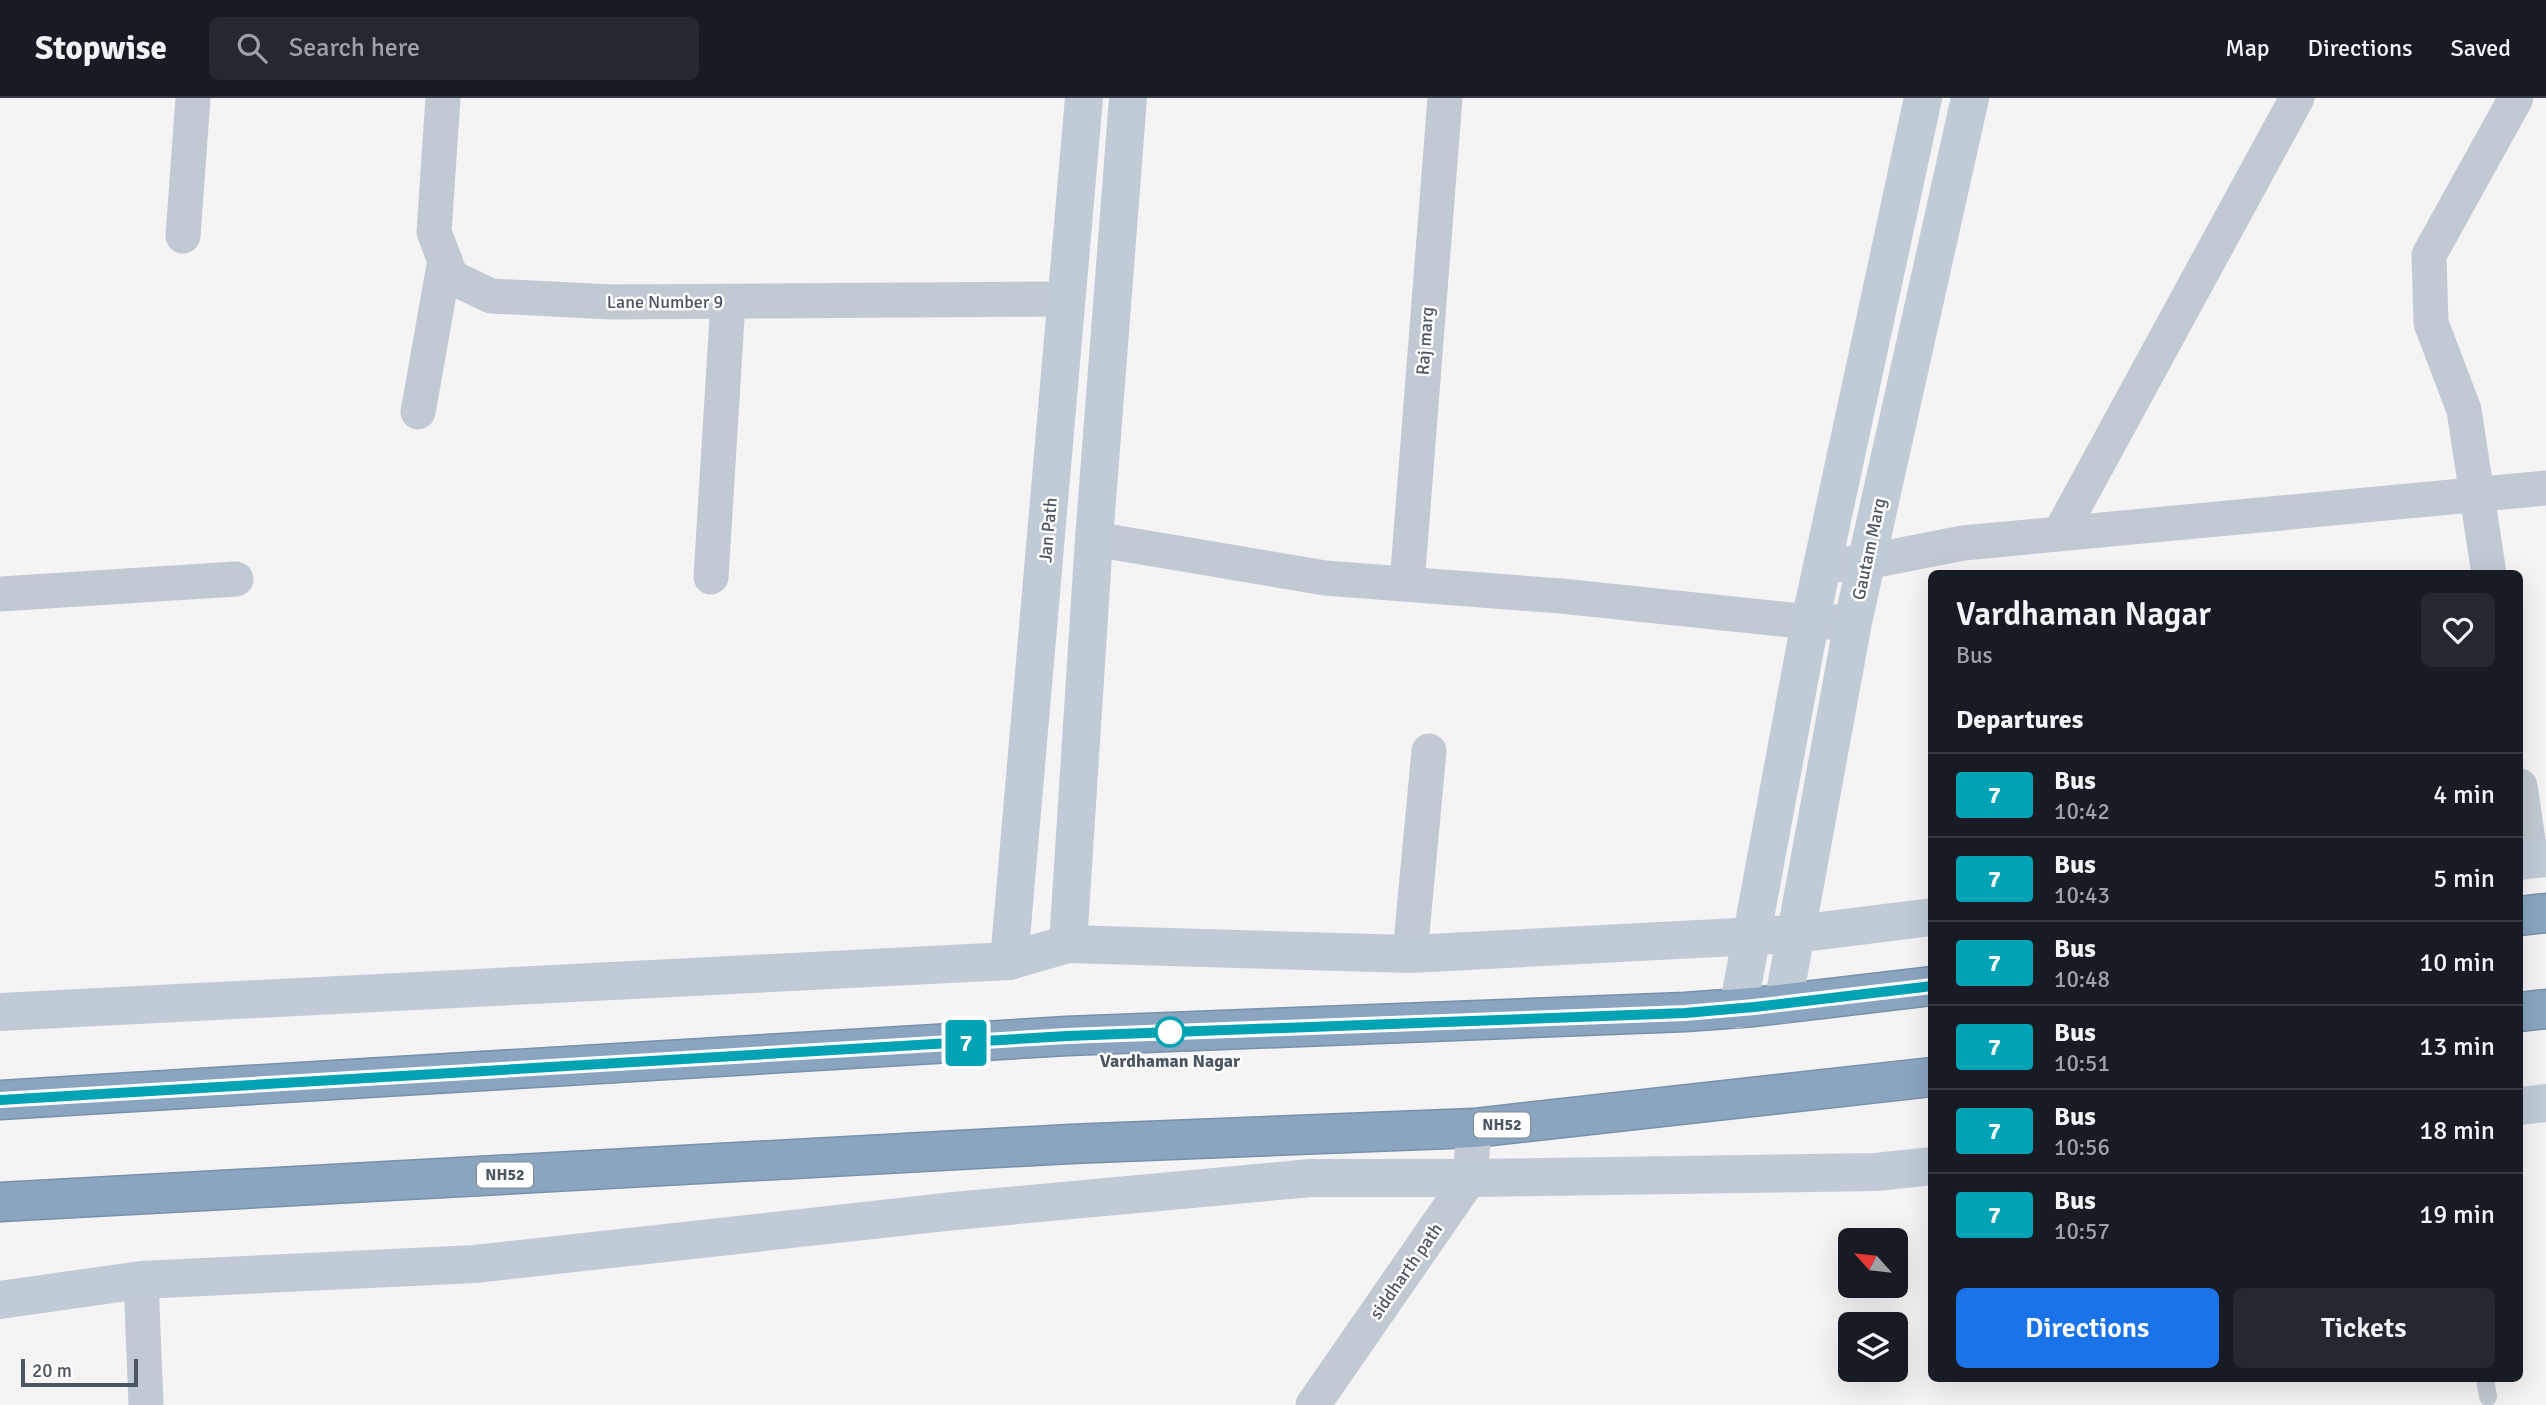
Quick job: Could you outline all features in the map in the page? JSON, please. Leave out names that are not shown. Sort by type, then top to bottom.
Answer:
[{"type":"highway","points":[[2523,916],[2546,913]]},
{"type":"highway","points":[[0,1100],[1067,1036],[1738,1009],[1928,986]]},
{"type":"highway","points":[[2523,1012],[2546,1009]]},
{"type":"highway","name":"NH52","points":[[0,1202],[1070,1144],[1474,1128],[1928,1077]]},
{"type":"street","points":[[183,236],[193,98]]},
{"type":"street","name":"Lane Number 9","points":[[443,98],[434,232],[451,277],[491,296],[612,302],[1066,299]]},
{"type":"street","name":"Jan Path","points":[[1009,961],[1084,98]]},
{"type":"street","points":[[1068,944],[1094,540],[1128,98]]},
{"type":"street","name":"Raj marg","points":[[1407,584],[1445,98]]},
{"type":"street","points":[[1738,1009],[1810,622],[1923,98]]},
{"type":"street","name":"Gautam Marg","points":[[1783,1004],[1853,622],[1970,98]]},
{"type":"street","points":[[2060,533],[2297,98]]},
{"type":"street","points":[[2488,570],[2464,411],[2431,323],[2429,256],[2516,98]]},
{"type":"street","points":[[418,412],[445,260]]},
{"type":"street","points":[[711,576],[728,302]]},
{"type":"street","points":[[1823,566],[1866,562],[1963,543],[2546,488]]},
{"type":"street","points":[[1094,540],[1325,578],[1561,596],[1810,622],[1853,622]]},
{"type":"street","points":[[0,594],[236,579]]},
{"type":"street","points":[[1410,954],[1429,751]]},
{"type":"street","points":[[2523,804],[2532,859]]},
{"type":"street","points":[[0,1012],[1009,961],[1068,944],[1410,954],[1796,934],[1928,918]]},
{"type":"street","points":[[2523,1105],[2546,1103]]},
{"type":"street","points":[[1470,1178],[1474,1128]]},
{"type":"street","points":[[0,1300],[141,1280],[475,1264],[927,1213],[1311,1178],[1876,1172],[1928,1166]]},
{"type":"street","name":"siddharth path","points":[[1313,1405],[1470,1178]]},
{"type":"street","points":[[141,1280],[146,1405]]},
{"type":"bus line","name":"7","points":[[0,1100],[1067,1036],[1685,1013],[1928,986]]},
{"type":"place","name":"Vardhaman Nagar","points":[[1170,1032]]}]
